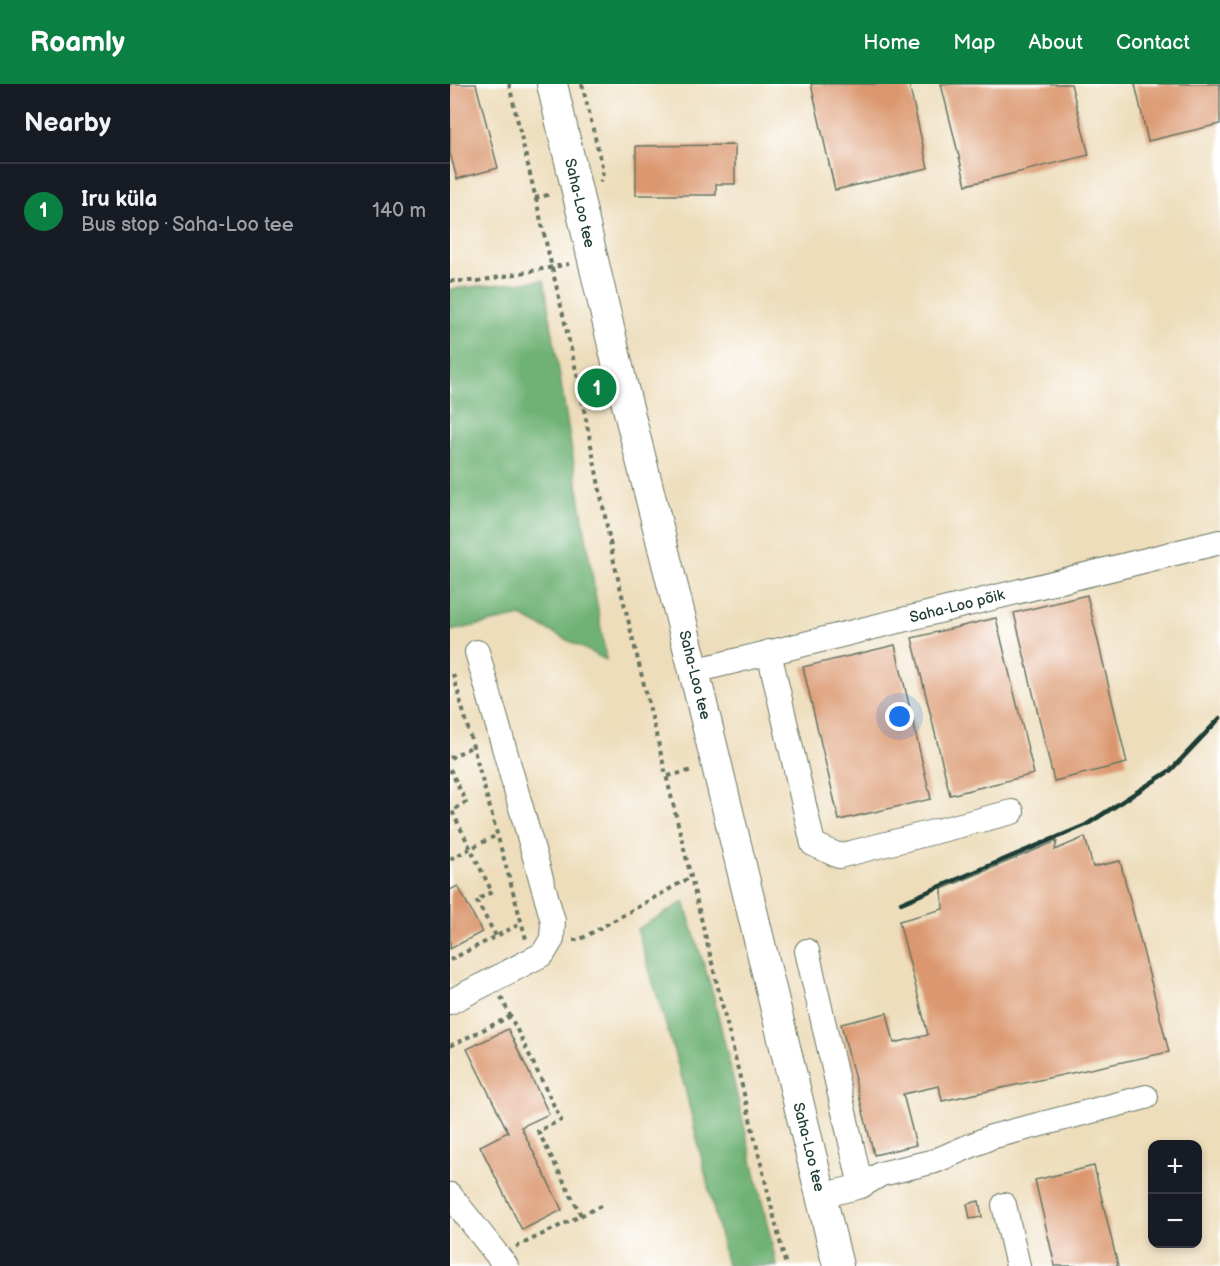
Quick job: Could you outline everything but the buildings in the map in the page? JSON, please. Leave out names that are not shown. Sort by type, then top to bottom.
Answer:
[{"type":"main road","name":"Saha-Loo tee","points":[[552,84],[622,384],[838,1266]]},
{"type":"street","name":"Saha-Loo põik","points":[[694,671],[1220,542]]},
{"type":"street","points":[[450,1002],[543,954],[552,939],[553,921],[477,652]]},
{"type":"street","points":[[768,652],[813,844],[839,856],[1012,812]]},
{"type":"street","points":[[807,951],[861,1186]]},
{"type":"street","points":[[821,1196],[861,1186],[881,1174],[935,1161],[992,1137],[1146,1097]]},
{"type":"street","points":[[450,1195],[509,1257]]},
{"type":"street","points":[[1004,1205],[1018,1266]]},
{"type":"path","points":[[509,84],[578,379],[614,562],[786,1266]]},
{"type":"path","points":[[450,281],[478,281],[593,261]]},
{"type":"path","points":[[578,379],[594,375],[596,382]]},
{"type":"path","points":[[453,674],[532,960]]},
{"type":"path","points":[[450,758],[472,746]]},
{"type":"path","points":[[450,769],[466,802],[452,811],[492,892],[476,900],[496,936]]},
{"type":"path","points":[[450,859],[497,835]]},
{"type":"path","points":[[552,939],[579,940],[691,877]]},
{"type":"path","points":[[450,960],[522,923]]},
{"type":"path","points":[[493,980],[561,1119],[538,1131],[581,1215]]},
{"type":"path","points":[[450,1046],[511,1016]]},
{"type":"path","points":[[509,1257],[581,1215],[605,1204]]},
{"type":"green space","points":[[544,280],[606,660],[521,616],[450,631],[450,289]]},
{"type":"green space","points":[[684,902],[713,994],[777,1266],[727,1266],[685,1088],[637,929]]},
{"type":"railway","points":[[901,903],[1086,825],[1171,770],[1220,718]]},
{"type":"place","name":"Iru küla","points":[[597,388]]}]
